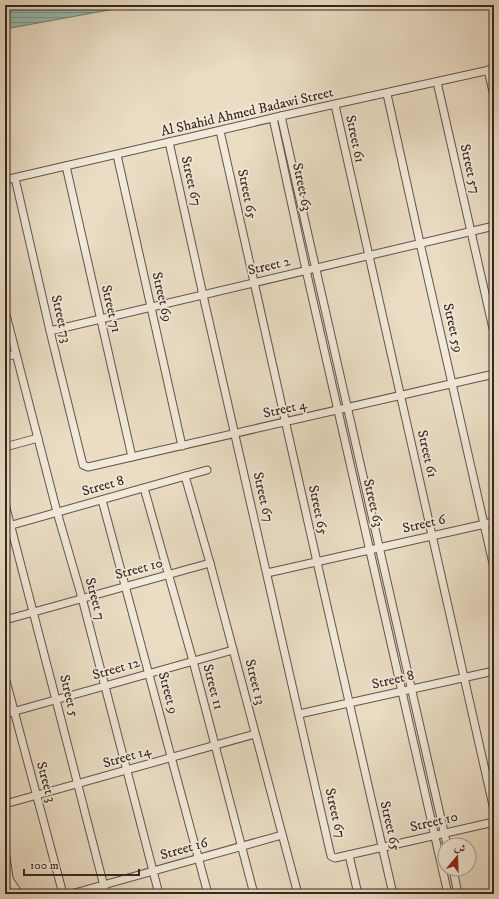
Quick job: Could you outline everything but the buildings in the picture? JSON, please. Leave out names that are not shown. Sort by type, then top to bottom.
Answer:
[{"type":"street","name":"Al Shahid Ahmed Badawi Street","points":[[5,180],[281,116],[491,70]]},
{"type":"street","points":[[491,70],[494,96]]},
{"type":"street","name":"Street 57","points":[[437,82],[494,333]]},
{"type":"street","name":"Street 59","points":[[387,94],[494,568]]},
{"type":"street","name":"Street 61","points":[[334,105],[494,810]]},
{"type":"street","name":"Street 63","points":[[281,116],[445,837]]},
{"type":"street","name":"Street 63","points":[[273,118],[306,270],[448,894]]},
{"type":"street","name":"Street 65","points":[[220,131],[393,894]]},
{"type":"street","name":"Street 67","points":[[169,142],[332,858]]},
{"type":"street","name":"Street 69","points":[[117,154],[182,446]]},
{"type":"street","points":[[282,160],[290,158]]},
{"type":"street","name":"Street 71","points":[[66,166],[132,457]]},
{"type":"street","name":"Street 73","points":[[15,178],[50,331],[83,465]]},
{"type":"street","name":"Street 2","points":[[50,331],[494,226]]},
{"type":"street","name":"Street 7","points":[[5,311],[159,894]]},
{"type":"street","points":[[5,357],[16,354]]},
{"type":"street","name":"Street 4","points":[[83,465],[88,467],[494,374]]},
{"type":"street","points":[[5,447],[38,438]]},
{"type":"street","name":"Street 8","points":[[8,526],[207,470]]},
{"type":"street","name":"Street 13","points":[[185,476],[210,563],[298,894]]},
{"type":"street","name":"Street 11","points":[[144,488],[193,661],[254,894]]},
{"type":"street","name":"Street 9","points":[[102,500],[208,894]]},
{"type":"street","name":"Street 5","points":[[5,504],[8,526],[33,612],[106,894]]},
{"type":"street","name":"Street 6","points":[[267,573],[494,522]]},
{"type":"street","name":"Street 10","points":[[5,620],[210,563]]},
{"type":"street","name":"Street 12","points":[[5,714],[233,650]]},
{"type":"street","name":"Street 8","points":[[298,714],[494,671]]},
{"type":"street","name":"Street 3","points":[[5,677],[63,894]]},
{"type":"street","name":"Street 14","points":[[5,804],[255,734]]},
{"type":"street","name":"Street 10","points":[[332,858],[494,822]]},
{"type":"street","name":"Street 16","points":[[71,894],[282,835]]},
{"type":"street","points":[[5,850],[7,875],[19,894]]},
{"type":"street","name":"Street 67","points":[[349,854],[358,894]]},
{"type":"street","points":[[455,877],[458,894]]},
{"type":"water","points":[[5,5],[134,5],[5,29]]}]
